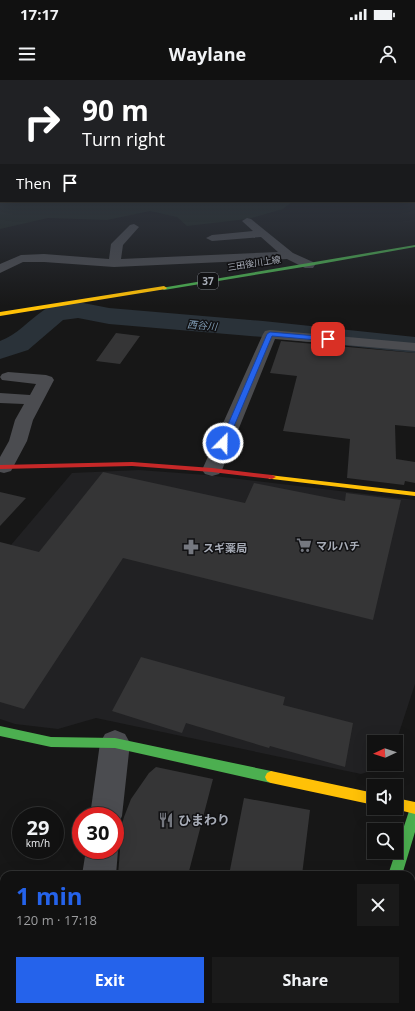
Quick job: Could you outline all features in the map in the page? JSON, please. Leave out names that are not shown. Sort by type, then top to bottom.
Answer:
[{"type":"main road","name":"三田後川上線","points":[[0,314],[415,246]]},
{"type":"main road","points":[[2,466],[46,467],[132,464],[212,470],[415,494]]},
{"type":"main road","points":[[0,731],[51,742],[115,743],[367,797]]},
{"type":"main road","points":[[403,805],[415,808]]},
{"type":"main road","points":[[396,871],[415,812]]},
{"type":"street","points":[[247,221],[290,255],[309,264]]},
{"type":"street","points":[[114,263],[117,244],[134,227]]},
{"type":"street","points":[[212,238],[263,234]]},
{"type":"street","points":[[0,269],[21,259],[44,258],[114,263],[290,255]]},
{"type":"street","points":[[212,470],[270,334],[415,347]]},
{"type":"street","points":[[2,466],[18,442],[24,420],[46,380],[8,377]]},
{"type":"street","points":[[0,398],[35,400]]},
{"type":"street","points":[[107,807],[115,743]]},
{"type":"street","points":[[99,871],[101,859]]},
{"type":"shaded area","points":[[0,219],[42,219],[0,229]]},
{"type":"shaded area","points":[[180,219],[244,219],[187,226]]},
{"type":"shaded area","points":[[139,470],[206,475],[415,500],[415,684],[398,735],[367,735],[367,771],[371,771],[361,774],[96,718],[58,729],[15,724],[0,719],[0,558],[72,473]]},
{"type":"building","points":[[116,333],[140,336],[120,364],[96,361]]},
{"type":"building","points":[[281,341],[415,353],[415,427],[395,425],[396,459],[415,462],[415,483],[405,481],[404,485],[347,478],[350,439],[283,431],[297,376],[270,373]]},
{"type":"building","points":[[103,472],[245,503],[254,483],[345,501],[346,493],[401,500],[373,620],[123,558],[24,709],[0,702],[0,542],[39,552]]},
{"type":"building","points":[[0,492],[26,498],[0,526]]},
{"type":"building","points":[[141,657],[285,697],[283,705],[353,723],[345,767],[270,746],[269,748],[186,723],[182,733],[112,711]]},
{"type":"building","points":[[156,767],[213,779],[189,871],[118,871],[119,859],[124,859],[124,817],[131,799],[149,773]]},
{"type":"building","points":[[244,798],[310,810],[302,871],[230,871]]},
{"type":"waterway","name":"西谷川","points":[[0,351],[18,344],[54,315],[78,310],[109,316],[263,329],[415,345]]},
{"type":"traffic: fast","points":[[164,288],[309,265],[415,246]]},
{"type":"traffic: fast","points":[[0,731],[51,742],[115,743],[271,777]]},
{"type":"traffic: fast","points":[[396,871],[415,811]]},
{"type":"traffic: slow","points":[[0,314],[164,288]]},
{"type":"traffic: slow","points":[[272,477],[415,494]]},
{"type":"traffic: slow","points":[[271,777],[367,798]]},
{"type":"traffic: slow","points":[[403,805],[415,808]]},
{"type":"traffic: jam","points":[[0,467],[132,464],[212,470],[272,477]]},
{"type":"place","name":"マルハチ","points":[[304,545]]},
{"type":"place","name":"スギ薬局","points":[[191,547]]},
{"type":"place","name":"ひまわり","points":[[166,820]]},
{"type":"route","points":[[223,443],[270,334],[328,339]]}]
